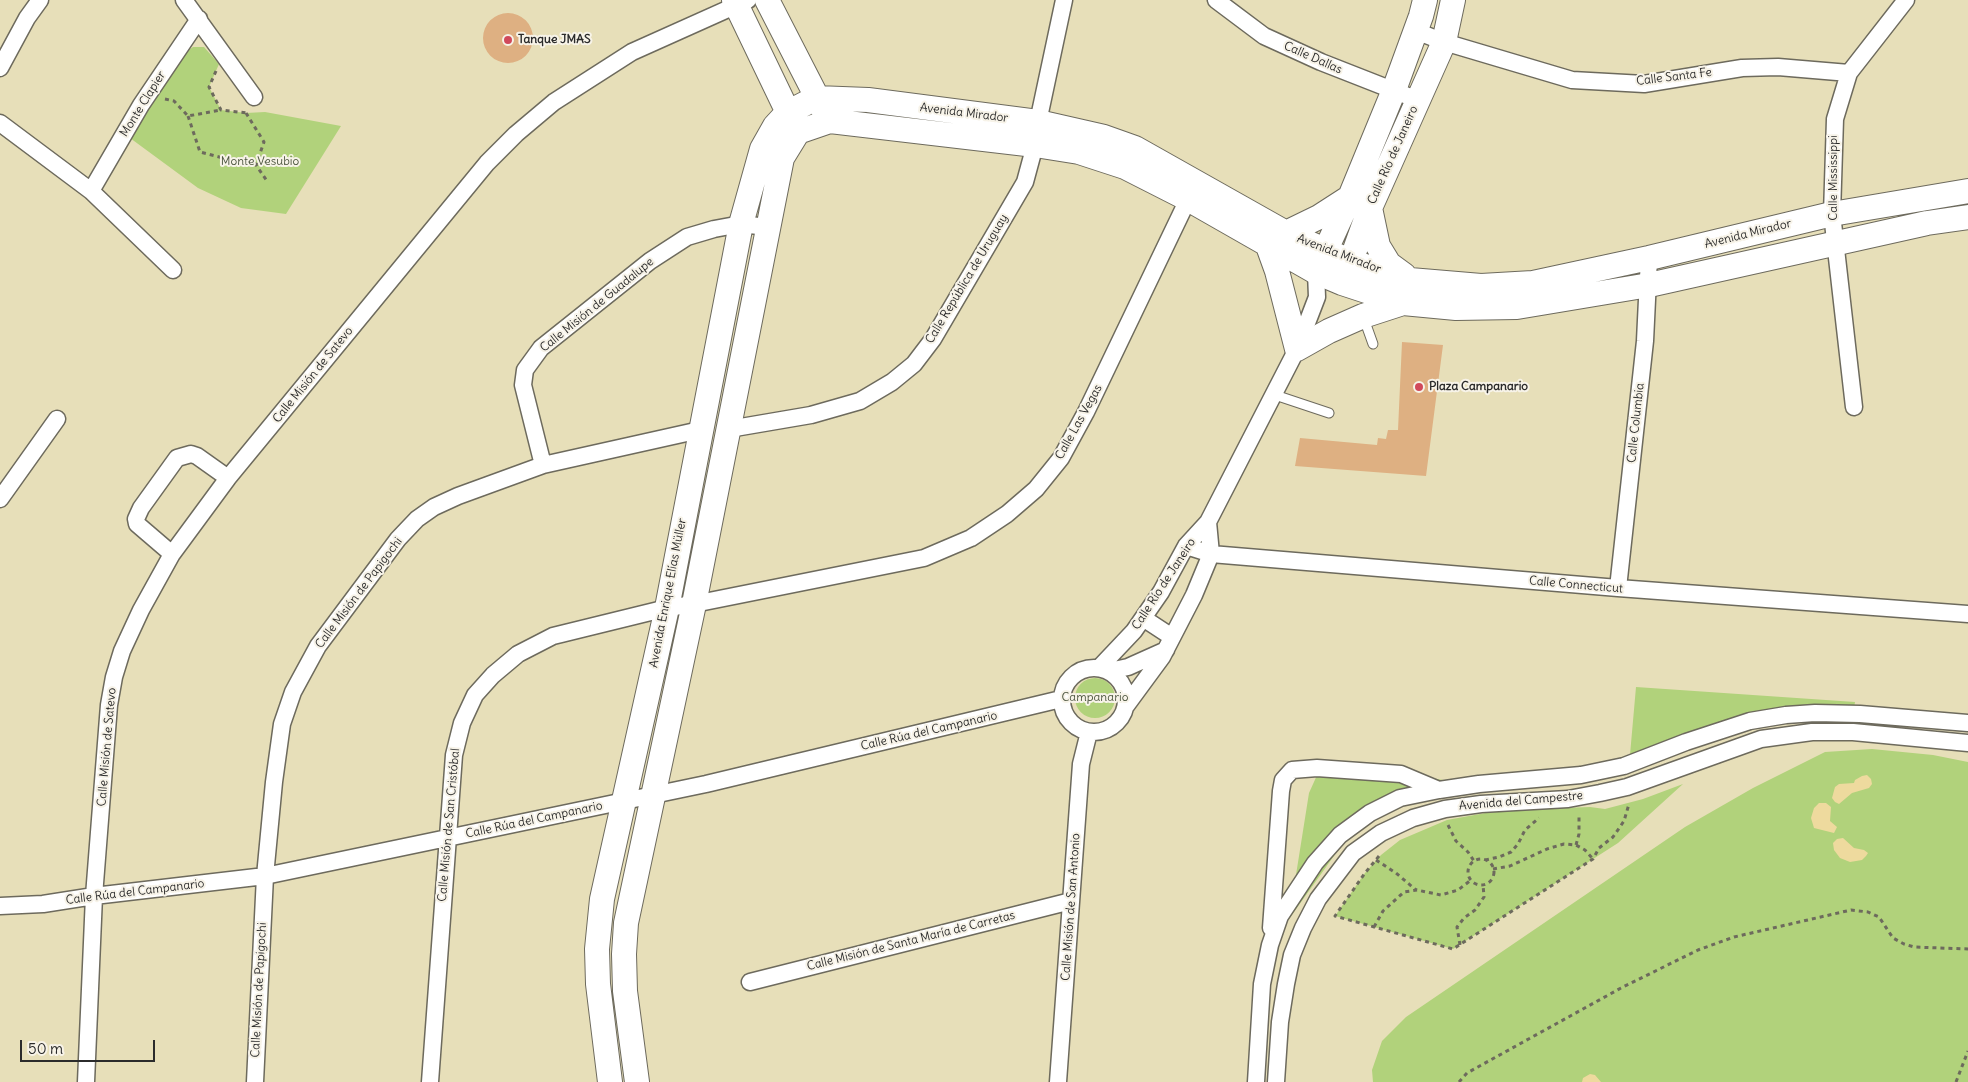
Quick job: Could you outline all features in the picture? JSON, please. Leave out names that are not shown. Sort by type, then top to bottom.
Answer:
[{"type":"main road","points":[[766,0],[816,98],[830,121]]},
{"type":"main road","name":"Calle Río de Janeiro","points":[[1342,283],[1352,262],[1360,203],[1394,90],[1416,31],[1425,0]]},
{"type":"main road","name":"Calle Río de Janeiro","points":[[1321,261],[1360,203],[1418,100],[1444,42],[1452,0]]},
{"type":"main road","points":[[740,2],[792,123]]},
{"type":"main road","points":[[637,1082],[625,991],[626,923],[694,604],[782,158],[792,123],[816,98]]},
{"type":"main road","name":"Avenida Mirador","points":[[816,98],[868,100],[1037,134]]},
{"type":"main road","name":"Avenida Mirador","points":[[792,123],[830,121],[1104,137],[1135,148],[1192,191],[1277,239],[1321,261],[1342,283],[1403,303],[1456,308],[1517,307],[1649,285],[1836,245],[1927,223],[1968,217]]},
{"type":"main road","name":"Avenida Enrique Elías Müller","points":[[610,1082],[598,984],[596,949],[602,899],[667,608],[741,224],[762,149],[776,126],[792,123]]},
{"type":"main road","name":"Avenida Mirador","points":[[1321,261],[1352,262],[1410,280],[1481,286],[1533,283],[1649,258],[1832,214],[1968,191]]},
{"type":"main road","points":[[1403,303],[1363,316],[1329,331],[1297,349],[1277,271],[1277,239],[1319,218],[1360,203],[1378,246],[1389,264],[1410,280]]},
{"type":"street","points":[[0,68],[27,18],[40,0]]},
{"type":"street","points":[[184,0],[199,19],[255,105]]},
{"type":"street","name":"Calle República de Uruguay","points":[[729,429],[811,415],[860,401],[892,382],[914,364],[933,339],[1025,182],[1037,134],[1064,0]]},
{"type":"street","name":"Calle Dallas","points":[[1216,0],[1264,36],[1321,62],[1418,100]]},
{"type":"street","name":"Calle Mississippi","points":[[1854,407],[1832,214],[1835,119],[1849,74],[1906,0]]},
{"type":"street","name":"Calle Misión de Satevo","points":[[86,1082],[94,896],[109,705],[122,651],[141,610],[172,554],[228,478],[487,163],[516,134],[554,102],[632,52],[740,2]]},
{"type":"street","name":"Monte Clapier","points":[[91,192],[149,93],[199,19]]},
{"type":"street","name":"Calle Santa Fe","points":[[1416,31],[1444,42],[1572,80],[1644,84],[1742,68],[1778,67],[1849,74]]},
{"type":"street","points":[[0,123],[91,192],[172,270]]},
{"type":"street","name":"Calle Las Vegas","points":[[694,604],[924,558],[971,538],[1007,514],[1036,489],[1061,458],[1086,412],[1192,191]]},
{"type":"street","name":"Calle Misión de Guadalupe","points":[[543,465],[523,385],[525,370],[542,348],[650,261],[687,238],[714,229],[741,224],[767,227]]},
{"type":"street","name":"Calle Columbia","points":[[1618,588],[1645,341],[1649,258]]},
{"type":"street","name":"Calle Río de Janeiro","points":[[1104,670],[1134,632],[1161,592],[1186,546],[1208,522],[1297,349],[1317,297],[1321,261]]},
{"type":"street","points":[[1317,297],[1342,283]]},
{"type":"street","points":[[0,499],[57,419]]},
{"type":"street","name":"Calle Misión de Papigochi","points":[[255,1082],[264,876],[282,724],[293,692],[318,646],[398,539],[417,520],[434,507],[458,496],[543,465],[700,430]]},
{"type":"street","points":[[172,554],[137,524],[136,519],[141,508],[177,458],[182,455],[197,456],[228,478]]},
{"type":"street","name":"Calle Río de Janeiro","points":[[1126,706],[1169,644],[1194,595],[1211,554],[1208,522]]},
{"type":"street","name":"Calle Connecticut","points":[[1186,546],[1211,554],[1618,588],[1968,614]]},
{"type":"street","name":"Calle Misión de San Cristóbal","points":[[430,1082],[454,755],[462,723],[475,695],[493,675],[518,654],[553,636],[667,608],[694,604]]},
{"type":"street","points":[[1104,670],[1117,678],[1123,686],[1126,706],[1123,716],[1108,730],[1088,732],[1072,724],[1062,708],[1061,699],[1064,688],[1073,676],[1088,668],[1104,670],[1128,667],[1169,644],[1143,618]]},
{"type":"street","name":"Calle Rúa del Campanario","points":[[0,906],[43,904],[94,896],[264,876],[624,801],[654,793],[706,784],[1061,699]]},
{"type":"street","name":"Avenida del Campestre","points":[[1256,1082],[1262,984],[1270,945],[1280,916],[1315,863],[1340,835],[1370,813],[1400,798],[1439,790],[1479,784],[1581,776],[1624,766],[1686,742],[1750,721],[1815,713],[1860,714],[1968,723]]},
{"type":"street","name":"Calle Misión de San Antonio","points":[[1058,1082],[1081,764],[1088,732]]},
{"type":"street","name":"Avenida del Campestre","points":[[1276,1082],[1280,1022],[1286,984],[1292,955],[1302,928],[1318,899],[1353,852],[1380,832],[1413,818],[1445,809],[1481,804],[1568,799],[1600,793],[1627,786],[1761,739],[1812,732],[1853,732],[1968,743]]},
{"type":"street","points":[[1686,742],[1694,761]]},
{"type":"street","name":"Avenida del Campestre","points":[[1270,945],[1281,791],[1283,780],[1292,770],[1317,768],[1401,774],[1439,790]]},
{"type":"street","points":[[1479,784],[1481,804]]},
{"type":"street","name":"Calle Misión de Santa María de Carretas","points":[[750,982],[1071,901]]},
{"type":"street","points":[[1262,984],[1286,984]]},
{"type":"lane","points":[[1363,316],[1373,344]]},
{"type":"lane","points":[[1275,395],[1329,413]]},
{"type":"path","points":[[220,64],[209,87],[221,110]]},
{"type":"path","points":[[149,93],[174,101],[188,116],[200,152],[256,165],[267,181]]},
{"type":"path","points":[[188,116],[221,110],[246,113],[255,105]]},
{"type":"path","points":[[246,113],[264,142],[256,165]]},
{"type":"path","points":[[1621,805],[1636,801]]},
{"type":"path","points":[[1380,855],[1335,916],[1453,949],[1593,859],[1599,848],[1613,837],[1624,821],[1629,803]]},
{"type":"path","points":[[1576,845],[1579,834],[1579,807]]},
{"type":"path","points":[[1485,860],[1489,862],[1493,869],[1493,877],[1487,883],[1476,884],[1471,880],[1468,872],[1474,861],[1499,857],[1511,852],[1526,830],[1547,814]]},
{"type":"path","points":[[1447,820],[1450,831],[1456,841],[1468,852],[1474,861]]},
{"type":"path","points":[[1493,869],[1510,866],[1547,849],[1564,844],[1576,845],[1585,850],[1593,859]]},
{"type":"path","points":[[1376,860],[1396,872],[1417,890]]},
{"type":"path","points":[[1374,927],[1383,911],[1404,892],[1417,890],[1441,895],[1458,890],[1471,880]]},
{"type":"path","points":[[1460,945],[1458,927],[1464,918],[1475,910],[1484,897],[1483,884]]},
{"type":"path","points":[[1459,1082],[1467,1073],[1621,988],[1698,950],[1742,935],[1851,910],[1868,912],[1879,917],[1893,938],[1904,944],[1914,947],[1968,949]]},
{"type":"path","points":[[1956,1082],[1968,1050]]},
{"type":"green space","name":"Monte Vesubio","points":[[193,47],[204,47],[219,64],[209,87],[221,110],[246,113],[265,112],[341,126],[286,214],[241,208],[198,188],[130,138],[183,54]]},
{"type":"green space","name":"Campanario","points":[[1091,678],[1099,678],[1106,681],[1112,687],[1115,698],[1112,709],[1106,715],[1099,718],[1091,718],[1084,715],[1078,709],[1075,702],[1075,694],[1078,687],[1084,681]]},
{"type":"green space","points":[[1636,687],[1855,702],[1853,715],[1773,720],[1629,766]]},
{"type":"green space","points":[[1872,749],[1933,755],[1968,762],[1968,1082],[1373,1082],[1372,1070],[1382,1041],[1406,1017],[1685,827],[1753,788],[1825,752]]},
{"type":"green space","points":[[1396,772],[1455,782],[1430,788],[1363,825],[1341,846],[1289,919],[1309,793],[1318,773]]},
{"type":"green space","points":[[1683,784],[1618,843],[1453,949],[1335,916],[1365,873],[1381,855],[1400,840],[1447,820],[1502,810],[1590,807],[1605,809],[1643,799]]},
{"type":"sand","points":[[1867,775],[1871,779],[1872,784],[1869,788],[1852,793],[1839,804],[1832,798],[1835,787],[1839,784],[1854,783],[1855,780]]},
{"type":"sand","points":[[1819,803],[1826,803],[1831,807],[1830,821],[1837,827],[1834,833],[1814,828],[1811,818],[1814,808]]},
{"type":"sand","points":[[1843,838],[1854,848],[1868,853],[1866,856],[1862,860],[1850,862],[1840,858],[1834,850],[1833,843],[1837,839]]},
{"type":"sand","points":[[1590,1074],[1595,1075],[1601,1082],[1582,1082],[1583,1078]]},
{"type":"building","name":"Tanque JMAS","points":[[508,13],[517,15],[528,24],[533,38],[531,47],[522,58],[508,63],[499,61],[488,52],[483,38],[485,29],[494,18]]},
{"type":"building","name":"Plaza Campanario","points":[[1402,342],[1443,345],[1426,476],[1295,466],[1300,438],[1377,445],[1378,438],[1386,439],[1388,430],[1398,430]]},
{"type":"place","name":"Tanque JMAS","points":[[508,40]]},
{"type":"place","name":"Plaza Campanario","points":[[1419,387]]}]
